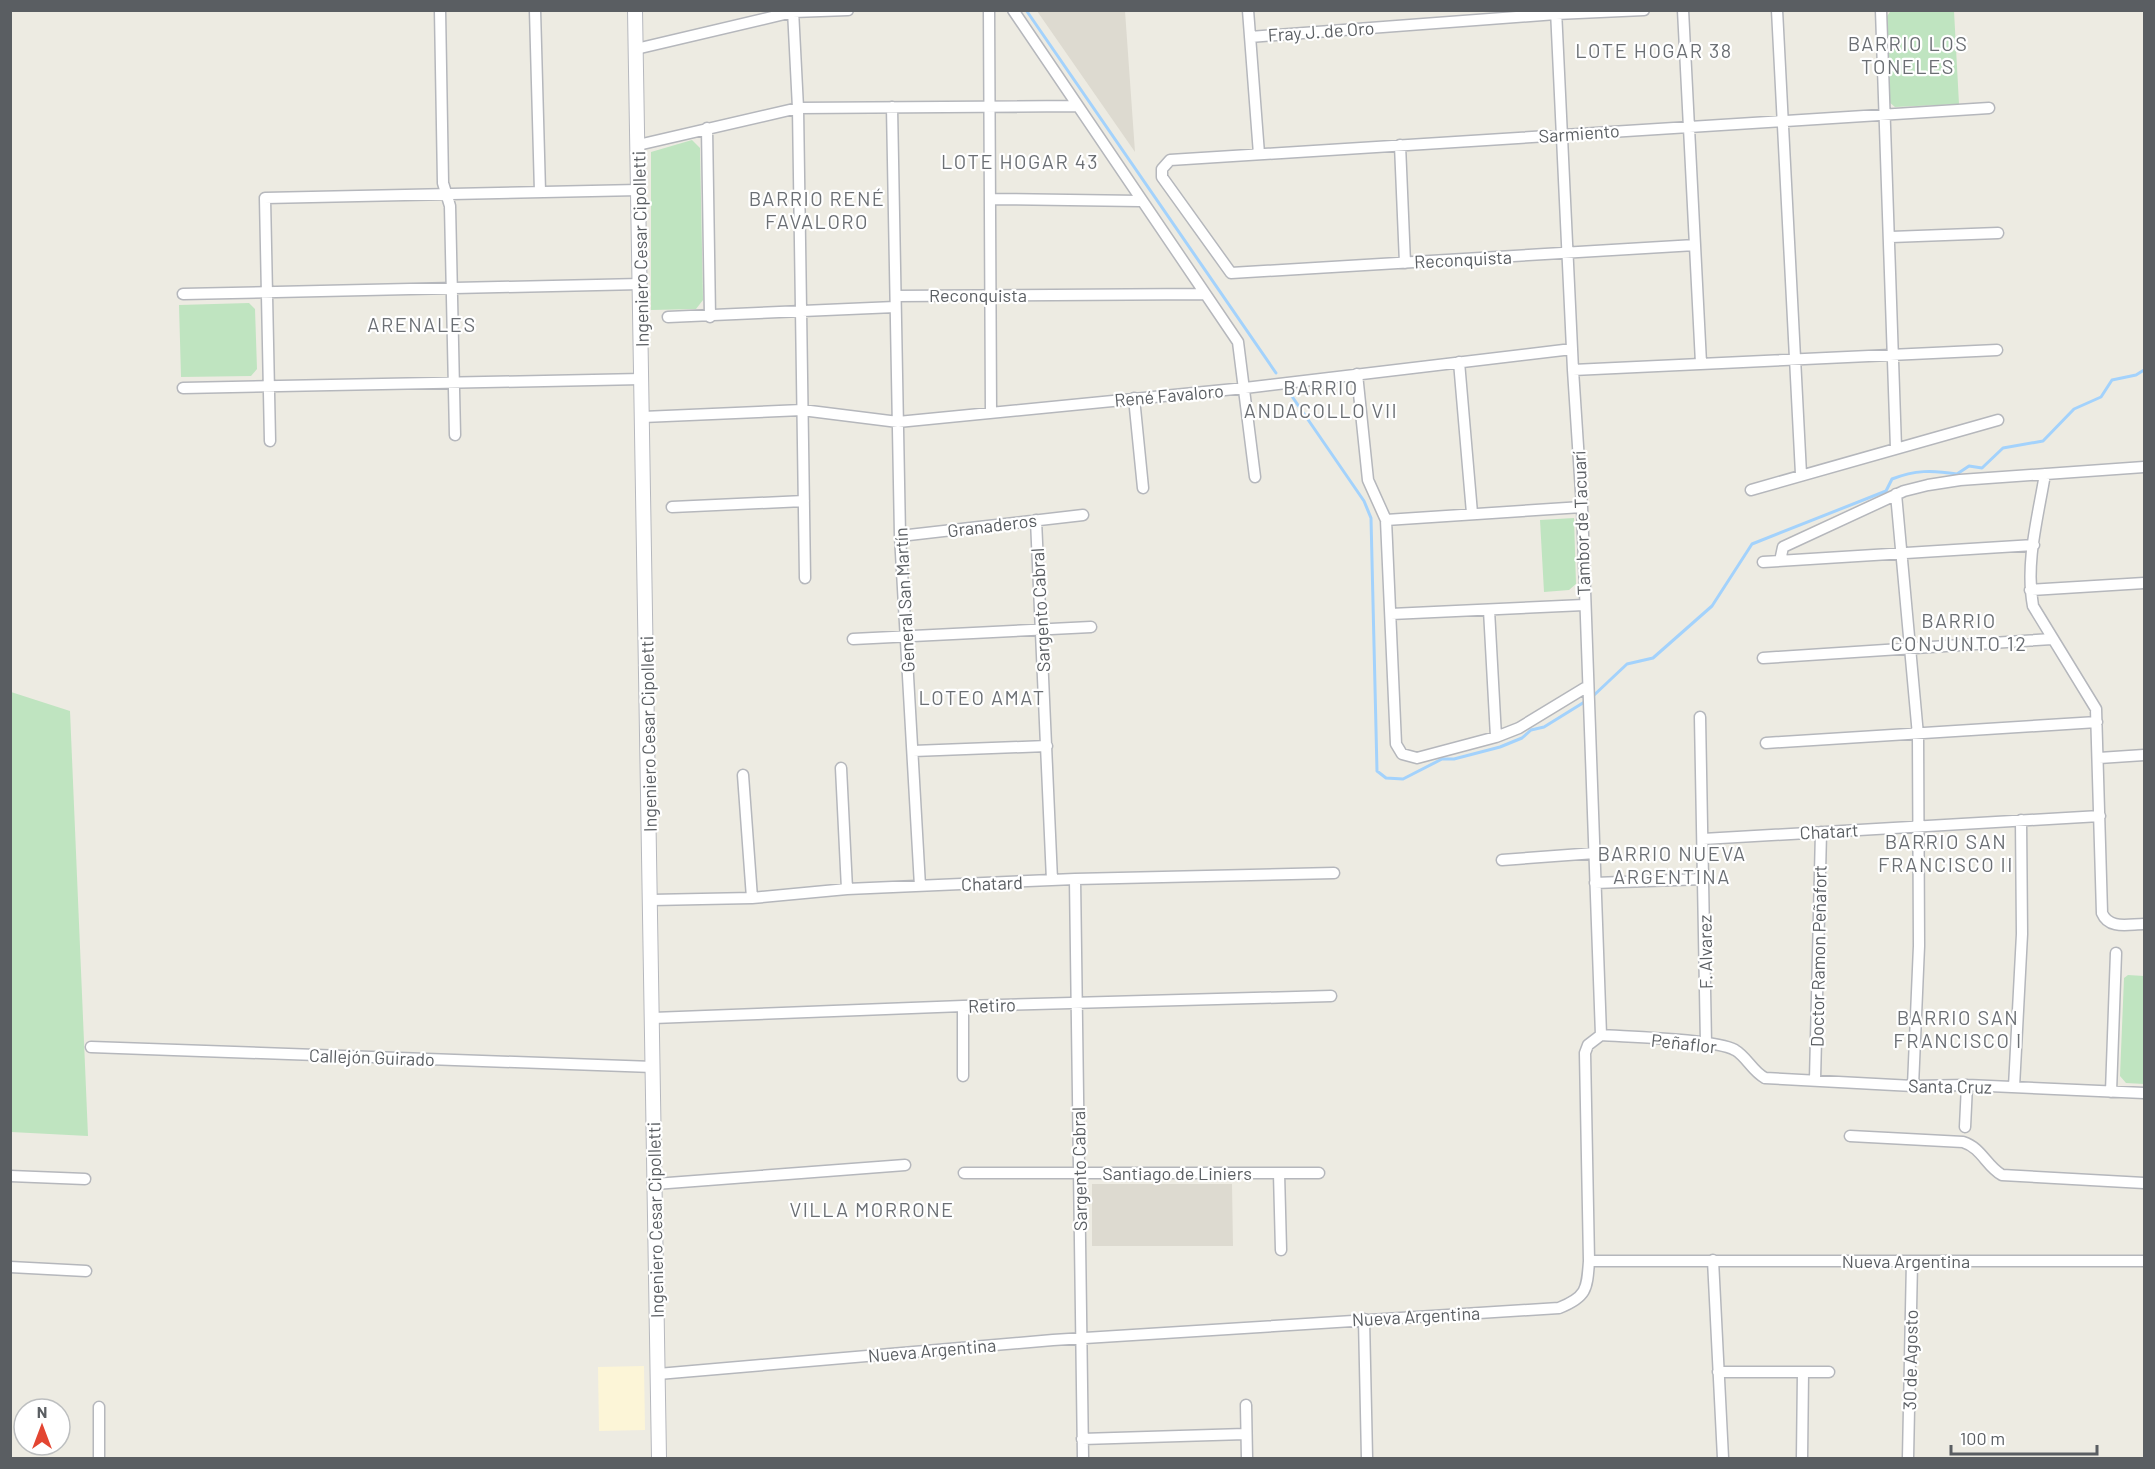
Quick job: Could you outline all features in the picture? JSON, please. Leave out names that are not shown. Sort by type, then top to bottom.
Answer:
[{"type":"street","points":[[440,10],[443,183],[450,206],[455,435]]},
{"type":"street","points":[[536,10],[540,192]]},
{"type":"street","name":"Ingeniero Cesar Cipolletti","points":[[635,10],[659,1458]]},
{"type":"street","points":[[636,49],[793,11],[848,10]]},
{"type":"street","points":[[989,10],[991,413]]},
{"type":"street","points":[[1013,10],[1140,201],[1238,342],[1256,477]]},
{"type":"street","points":[[1248,10],[1259,154]]},
{"type":"street","name":"Fray J. de Oro","points":[[1250,37],[1556,12],[1644,10]]},
{"type":"street","points":[[1683,10],[1701,363]]},
{"type":"street","points":[[1777,10],[1797,358],[1801,474]]},
{"type":"street","points":[[1881,10],[1887,114],[1896,448]]},
{"type":"street","points":[[793,11],[798,108],[805,578]]},
{"type":"street","name":"Tambor de Tacuarí","points":[[1556,12],[1573,370],[1582,507],[1601,1035]]},
{"type":"street","points":[[638,145],[798,108],[1077,106]]},
{"type":"street","name":"General San Martín","points":[[892,107],[900,536],[920,886]]},
{"type":"street","name":"Sarmiento","points":[[1231,273],[1162,177],[1162,169],[1170,160],[1989,108]]},
{"type":"street","points":[[707,129],[710,316]]},
{"type":"street","points":[[1400,145],[1405,263]]},
{"type":"street","points":[[270,441],[265,198],[639,190]]},
{"type":"street","points":[[990,199],[1140,201]]},
{"type":"street","points":[[1891,237],[1998,233]]},
{"type":"street","name":"Reconquista","points":[[1231,273],[1695,245]]},
{"type":"street","points":[[183,294],[641,284]]},
{"type":"street","name":"Reconquista","points":[[668,317],[801,313],[896,302],[990,295],[1204,294]]},
{"type":"street","name":"René Favaloro","points":[[643,417],[802,410],[898,422],[1245,388],[1572,349]]},
{"type":"street","points":[[1573,370],[1997,350]]},
{"type":"street","points":[[1459,362],[1472,513]]},
{"type":"street","points":[[1357,374],[1366,468],[1386,520],[1396,744],[1402,754],[1417,758],[1496,737],[1519,728],[1588,690]]},
{"type":"street","points":[[183,388],[642,379]]},
{"type":"street","points":[[1134,398],[1143,488]]},
{"type":"street","points":[[1751,490],[1998,420]]},
{"type":"street","points":[[1780,561],[1784,547],[1896,494],[1928,485],[1960,480],[2145,467]]},
{"type":"street","points":[[2045,474],[2034,544],[2030,590],[2033,606],[2096,709],[2102,913],[2113,924],[2145,924]]},
{"type":"street","points":[[1896,494],[1917,735],[1919,946],[1913,1086]]},
{"type":"street","points":[[672,507],[804,501]]},
{"type":"street","points":[[1386,520],[1582,507]]},
{"type":"street","name":"Granaderos","points":[[900,536],[1083,515]]},
{"type":"street","name":"Sargento Cabral","points":[[1035,520],[1052,880]]},
{"type":"street","points":[[1763,562],[2034,544]]},
{"type":"street","points":[[2030,590],[2145,583]]},
{"type":"street","points":[[1391,614],[1584,605]]},
{"type":"street","points":[[1489,610],[1496,737]]},
{"type":"street","points":[[853,639],[1091,627]]},
{"type":"street","points":[[1763,658],[2052,639]]},
{"type":"street","name":"F. Alvarez","points":[[1700,717],[1706,1044]]},
{"type":"street","points":[[1766,743],[2097,722]]},
{"type":"street","points":[[913,751],[1047,746]]},
{"type":"street","points":[[2099,758],[2145,755]]},
{"type":"street","points":[[841,768],[847,889]]},
{"type":"street","points":[[743,775],[752,898]]},
{"type":"street","name":"Chatart","points":[[1702,839],[2100,816]]},
{"type":"street","points":[[2014,1087],[2022,934],[2021,820]]},
{"type":"street","name":"Doctor Ramon Peñafort","points":[[1815,1080],[1821,832]]},
{"type":"street","points":[[1502,860],[1595,853]]},
{"type":"street","name":"Chatard","points":[[651,900],[752,898],[847,889],[1075,879],[1334,873]]},
{"type":"street","name":"Sargento Cabral","points":[[1075,879],[1083,1458]]},
{"type":"street","points":[[1595,883],[1703,879]]},
{"type":"street","points":[[2111,1092],[2116,953]]},
{"type":"street","name":"Retiro","points":[[652,1018],[963,1006],[1331,996]]},
{"type":"street","points":[[963,1006],[963,1076]]},
{"type":"street","points":[[1589,1261],[1585,1053],[1588,1045],[1601,1035]]},
{"type":"street","name":"Peñaflor","points":[[1601,1035],[1733,1048],[1757,1073]]},
{"type":"street","name":"Callejón Guirado","points":[[92,1047],[653,1067]]},
{"type":"street","name":"Santa Cruz","points":[[1757,1073],[1765,1078],[1913,1086],[1967,1085],[2145,1093]]},
{"type":"street","points":[[1965,1127],[1967,1085]]},
{"type":"street","points":[[1850,1136],[1963,1142],[1978,1149],[1996,1172],[2002,1175],[2145,1183]]},
{"type":"street","points":[[655,1184],[905,1165]]},
{"type":"street","name":"Santiago de Liniers","points":[[964,1173],[1319,1173]]},
{"type":"street","points":[[1279,1173],[1281,1250]]},
{"type":"street","points":[[10,1176],[85,1179]]},
{"type":"street","points":[[1713,1260],[1723,1458]]},
{"type":"street","name":"Nueva Argentina","points":[[658,1374],[1082,1338],[1559,1308],[1576,1301],[1584,1293],[1589,1261],[2145,1261]]},
{"type":"street","name":"30 de Agosto","points":[[1908,1458],[1912,1261]]},
{"type":"street","points":[[10,1267],[86,1271]]},
{"type":"street","points":[[1364,1320],[1367,1458]]},
{"type":"street","points":[[1718,1372],[1828,1372]]},
{"type":"street","points":[[1802,1458],[1803,1372]]},
{"type":"street","points":[[1245,1405],[1247,1458]]},
{"type":"street","points":[[99,1407],[99,1458]]},
{"type":"street","points":[[1082,1439],[1245,1434]]},
{"type":"shaded area","points":[[1037,11],[1125,11],[1135,152]]},
{"type":"shaded area","points":[[1092,1184],[1232,1184],[1233,1246],[1092,1246]]},
{"type":"shaded area","points":[[644,1366],[645,1430],[599,1431],[598,1367]]},
{"type":"green space","points":[[1954,11],[1959,104],[1895,107],[1889,102],[1885,19],[1890,12]]},
{"type":"green space","points":[[692,140],[700,148],[703,300],[696,309],[651,310],[651,152]]},
{"type":"green space","points":[[249,303],[255,309],[257,369],[251,376],[181,377],[179,305]]},
{"type":"green space","points":[[1574,518],[1576,584],[1569,590],[1544,592],[1540,520]]},
{"type":"green space","points":[[11,692],[70,711],[88,1136],[11,1132]]},
{"type":"green space","points":[[2128,975],[2144,976],[2144,1084],[2126,1083],[2120,1076],[2124,978]]},
{"type":"waterway","points":[[1026,10],[1276,373]]},
{"type":"waterway","points":[[1592,697],[1627,664],[1653,658],[1712,606],[1752,544],[1886,491],[1892,479],[1900,476],[1932,471],[1957,474],[1969,466],[1982,468],[2003,448],[2043,441],[2074,409],[2101,397],[2112,380],[2136,375],[2144,370]]},
{"type":"waterway","points":[[1289,392],[1364,501],[1371,518],[1377,771],[1386,778],[1403,779],[1442,759],[1454,759],[1500,747],[1522,738],[1531,730],[1544,727],[1586,701]]},
{"type":"district","name":"LOTE HOGAR 38","points":[[1654,50]]},
{"type":"district","name":"BARRIO LOS TONELES","points":[[1908,54]]},
{"type":"district","name":"LOTE HOGAR 43","points":[[1020,161]]},
{"type":"district","name":"BARRIO RENÉ FAVALORO","points":[[817,210]]},
{"type":"district","name":"ARENALES","points":[[422,324]]},
{"type":"district","name":"BARRIO ANDACOLLO VII","points":[[1321,398]]},
{"type":"district","name":"BARRIO CONJUNTO 12","points":[[1959,632]]},
{"type":"district","name":"LOTEO AMAT","points":[[982,697]]},
{"type":"district","name":"BARRIO SAN FRANCISCO II","points":[[1946,852]]},
{"type":"district","name":"BARRIO NUEVA ARGENTINA","points":[[1672,864]]},
{"type":"district","name":"BARRIO SAN FRANCISCO I","points":[[1958,1028]]},
{"type":"district","name":"VILLA MORRONE","points":[[872,1209]]}]
